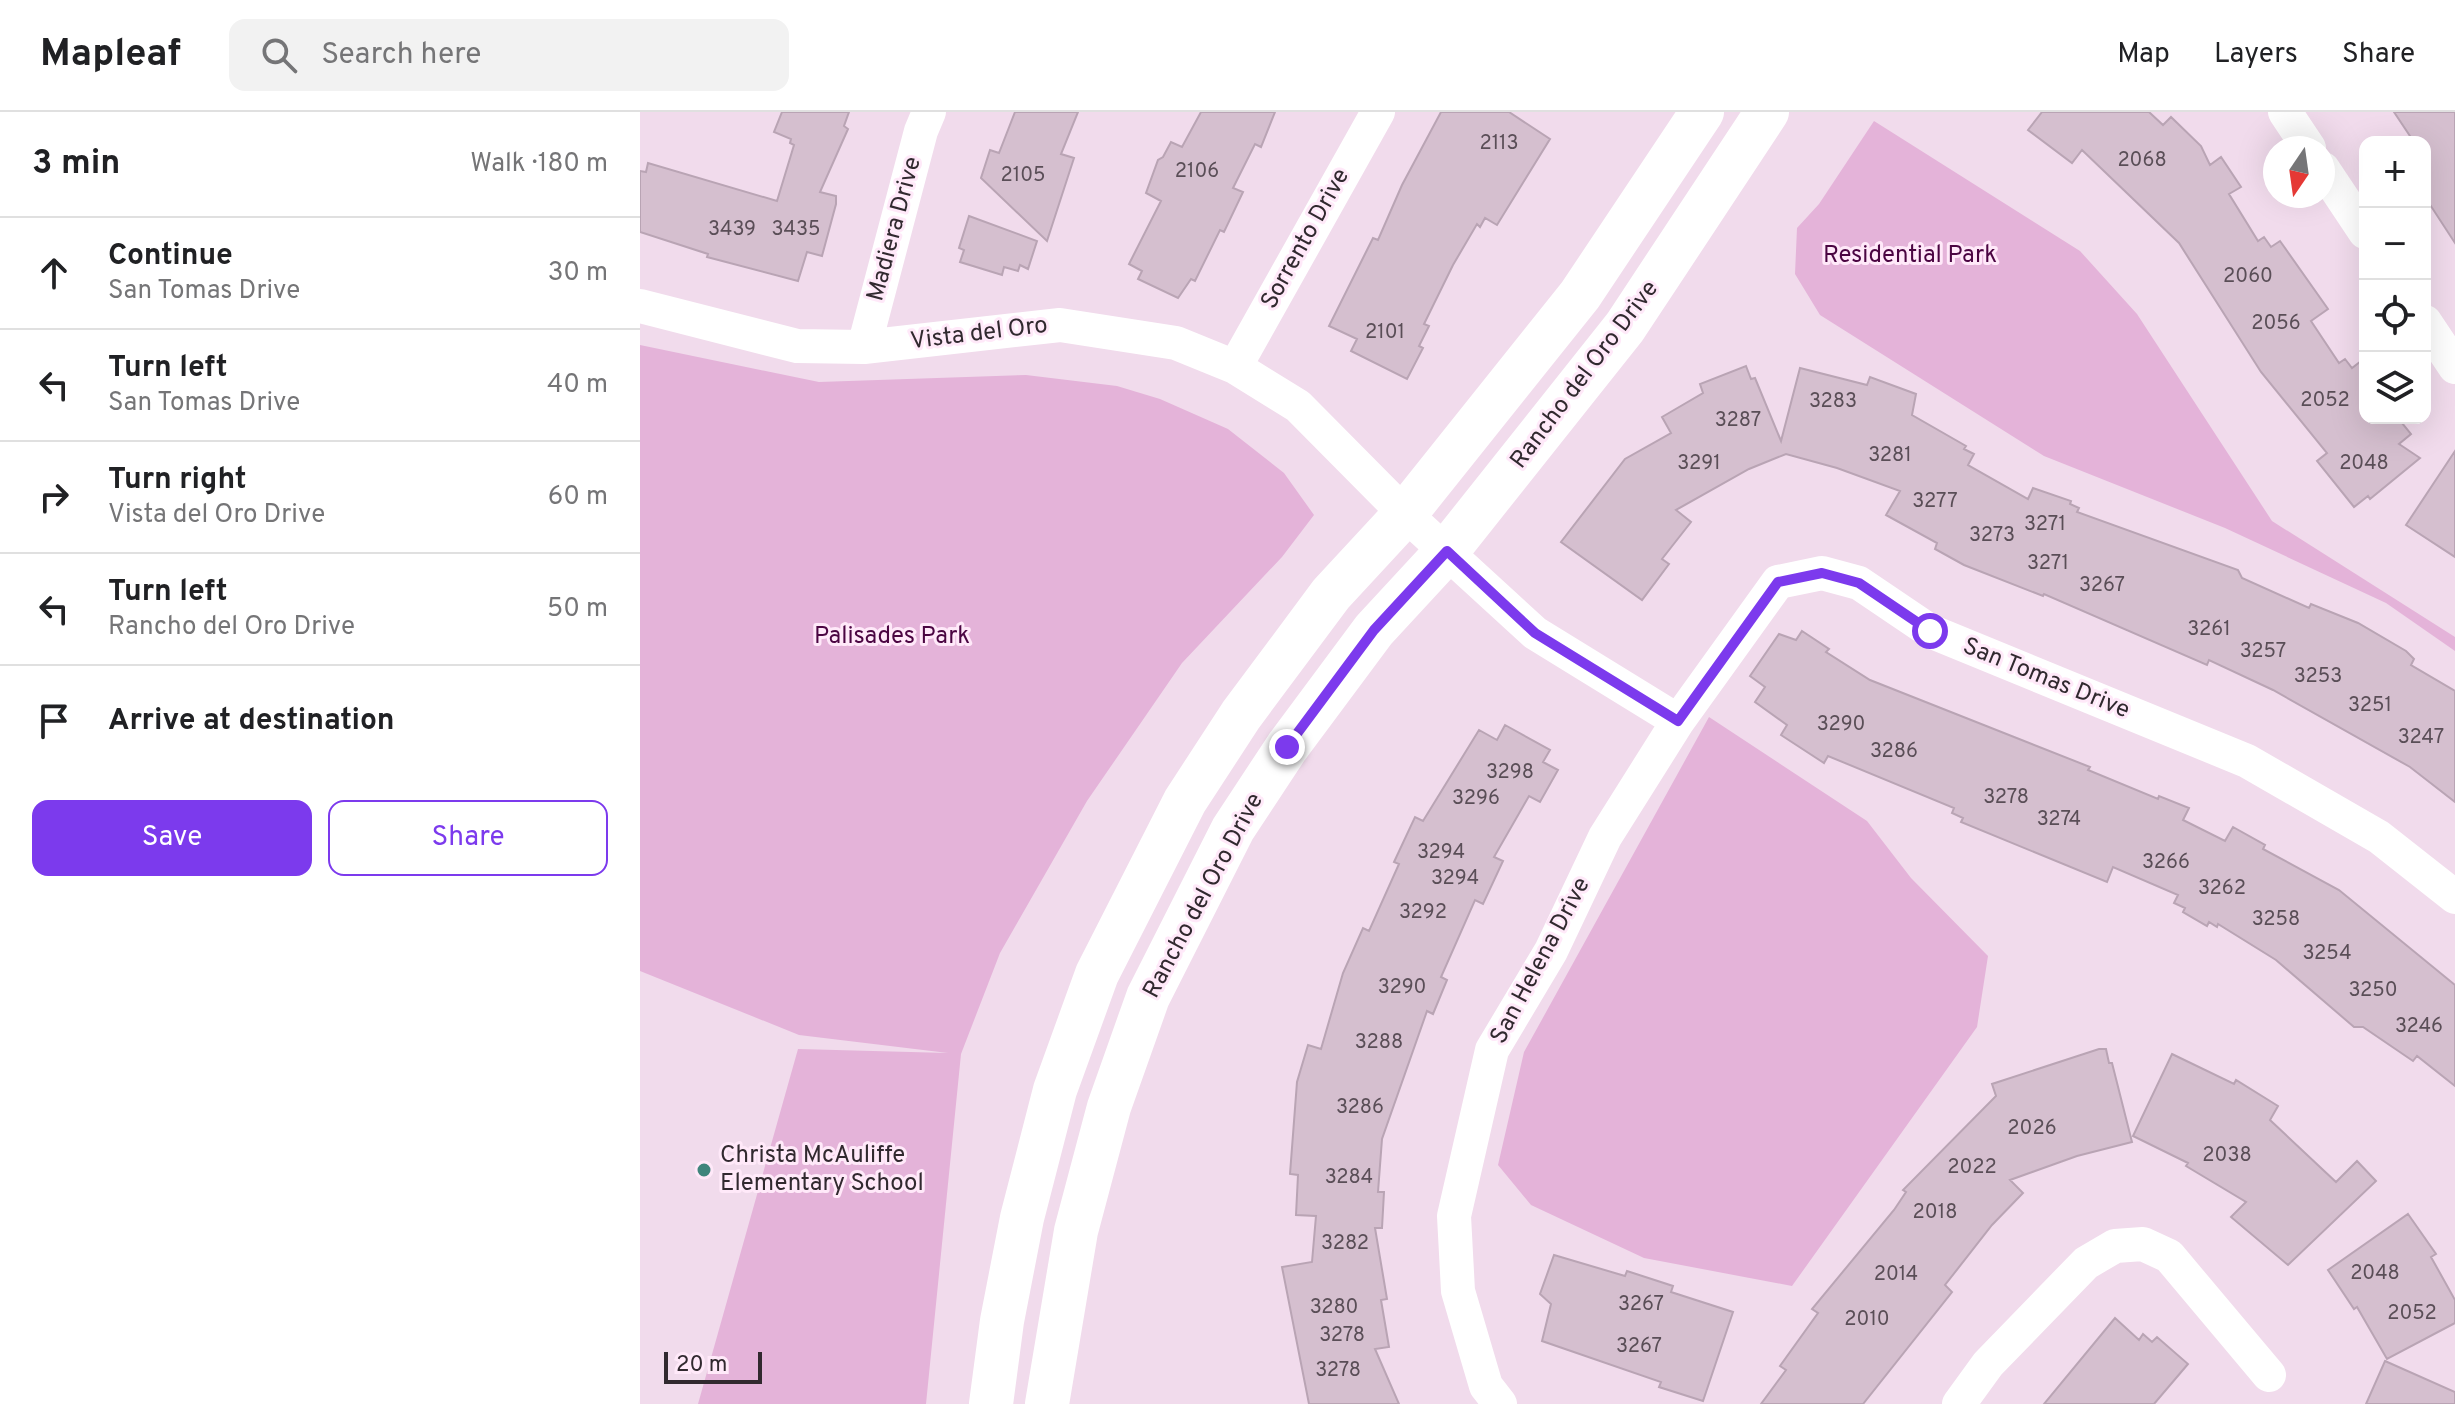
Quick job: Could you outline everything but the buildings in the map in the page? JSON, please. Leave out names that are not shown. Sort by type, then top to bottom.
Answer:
[{"type":"main road","points":[[991,1404],[1002,1321],[1022,1218],[1055,1090],[1097,974],[1185,801],[1241,715],[1331,594],[1405,514],[1580,295],[1702,112]]},
{"type":"main road","name":"Rancho del Oro Drive","points":[[1047,1404],[1076,1231],[1109,1107],[1148,997],[1233,829],[1287,747],[1374,630],[1447,551],[1625,327],[1767,112]]},
{"type":"street","name":"Madiera Drive","points":[[864,347],[921,131],[929,112]]},
{"type":"street","name":"Sorrento Drive","points":[[1235,367],[1378,112]]},
{"type":"street","points":[[2285,112],[2301,136]]},
{"type":"street","points":[[2335,187],[2359,223]]},
{"type":"street","name":"Vista del Oro","points":[[640,306],[797,346],[864,347],[1060,325],[1176,343],[1235,367],[1298,406],[1405,514],[1535,633],[1678,721]]},
{"type":"street","points":[[2431,331],[2455,367]]},
{"type":"street","name":"San Tomas Drive","points":[[1678,721],[1778,582],[1822,573],[1859,583],[1930,631],[2247,761],[2379,837],[2455,897]]},
{"type":"street","name":"San Helena Drive","points":[[1500,1404],[1486,1386],[1458,1291],[1454,1216],[1492,1050],[1551,951],[1605,837],[1678,721]]},
{"type":"street","points":[[1959,1404],[1988,1364],[2086,1263],[2115,1246],[2143,1244],[2169,1256],[2269,1375]]},
{"type":"green space","name":"Residential Park","points":[[1874,121],[2080,251],[2137,314],[2272,521],[2455,637],[2455,651],[2386,603],[2225,528],[2044,456],[1820,315],[1795,274],[1797,228],[1819,204]]},
{"type":"green space","name":"Palisades Park","points":[[640,345],[819,382],[1026,375],[1117,386],[1160,399],[1228,429],[1284,473],[1314,515],[1282,557],[1182,663],[1087,801],[1000,953],[961,1054],[926,1404],[698,1404],[798,1049],[948,1053],[799,1035],[640,971]]},
{"type":"green space","points":[[1709,717],[1867,821],[1911,878],[1988,956],[1977,1027],[1792,1286],[1644,1258],[1531,1205],[1498,1165],[1524,1052]]},
{"type":"place","name":"Christa McAuliffe Elementary School","points":[[704,1170]]},
{"type":"route","points":[[1287,747],[1374,630],[1447,551],[1535,633],[1678,721],[1778,582],[1822,573],[1859,583],[1930,631]]}]
